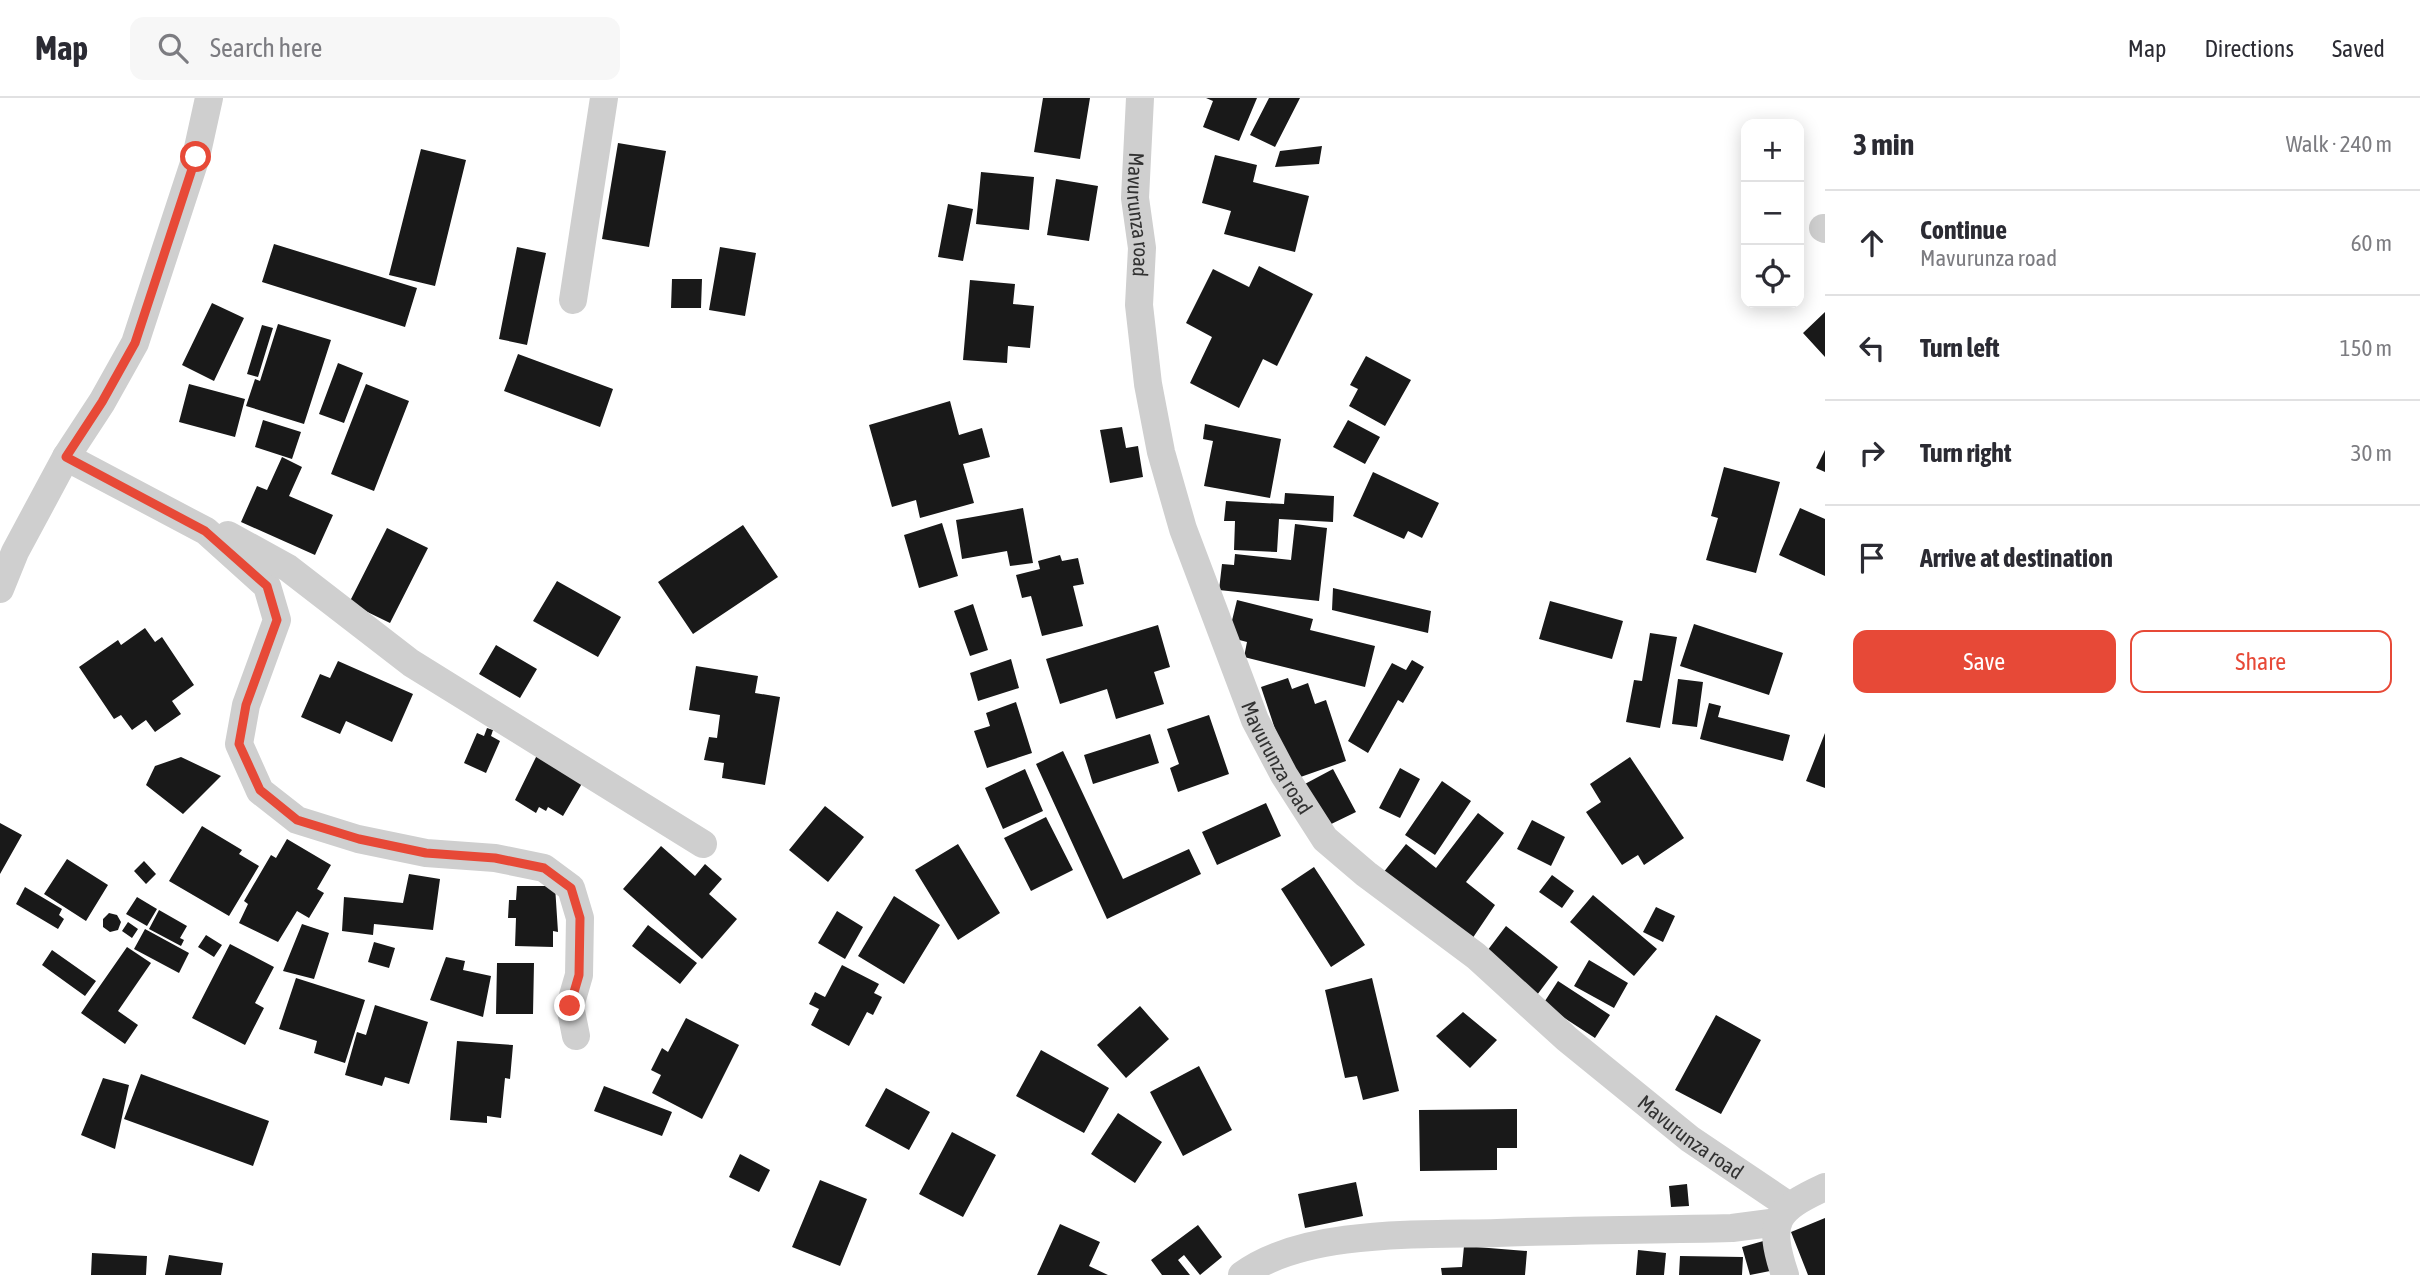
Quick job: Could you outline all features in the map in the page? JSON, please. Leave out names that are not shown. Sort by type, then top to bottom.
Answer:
[{"type":"street","points":[[0,589],[15,552],[66,457],[102,402],[135,343],[196,157],[209,98]]},
{"type":"street","points":[[573,300],[604,98]]},
{"type":"street","name":"Mavurunza road","points":[[1140,98],[1135,198],[1142,248],[1139,305],[1148,384],[1161,452],[1183,529],[1255,720],[1284,775],[1325,839],[1355,866],[1476,956],[1567,1039],[1783,1213]]},
{"type":"street","points":[[66,457],[205,531],[267,586],[277,620],[246,705],[239,744],[260,790],[297,820],[346,836],[426,853],[495,858],[544,868],[571,888],[580,918],[579,975],[570,1006],[576,1036]]},
{"type":"street","points":[[205,531],[229,535],[288,568],[411,663],[703,844]]},
{"type":"street","points":[[1242,1275],[1257,1264],[1303,1249],[1366,1236],[1732,1228],[1783,1213],[1825,1187]]},
{"type":"street","points":[[1783,1213],[1775,1243],[1785,1275]]},
{"type":"building","points":[[1043,98],[1090,98],[1080,159],[1034,152]]},
{"type":"building","points":[[1206,98],[1257,98],[1239,141],[1203,127],[1213,101]]},
{"type":"building","points":[[1269,98],[1300,98],[1275,147],[1250,135]]},
{"type":"building","points":[[618,143],[666,151],[649,247],[602,239]]},
{"type":"building","points":[[1322,146],[1319,164],[1275,167],[1280,151]]},
{"type":"building","points":[[421,149],[466,160],[435,286],[389,275]]},
{"type":"building","points":[[1215,155],[1257,165],[1253,182],[1309,196],[1295,252],[1224,234],[1231,211],[1202,203]]},
{"type":"building","points":[[981,172],[1034,177],[1029,230],[976,224]]},
{"type":"building","points":[[1056,179],[1098,186],[1089,241],[1047,235]]},
{"type":"building","points":[[948,204],[973,209],[963,261],[938,257]]},
{"type":"building","points":[[274,244],[417,288],[405,327],[262,282]]},
{"type":"building","points":[[517,247],[546,253],[527,345],[499,339]]},
{"type":"building","points":[[720,247],[756,253],[745,316],[709,310]]},
{"type":"building","points":[[1259,266],[1313,294],[1277,366],[1263,359],[1239,408],[1190,383],[1212,337],[1186,323],[1213,269],[1249,287]]},
{"type":"building","points":[[672,279],[702,279],[701,308],[671,308]]},
{"type":"building","points":[[970,280],[1015,284],[1013,304],[1034,306],[1030,348],[1008,346],[1007,363],[963,360]]},
{"type":"building","points":[[212,303],[244,318],[214,381],[182,365]]},
{"type":"building","points":[[1825,312],[1825,357],[1803,333]]},
{"type":"building","points":[[278,324],[331,340],[304,424],[246,406],[255,379],[260,381]]},
{"type":"building","points":[[262,325],[273,328],[258,377],[247,374]]},
{"type":"building","points":[[518,354],[613,389],[600,427],[504,391]]},
{"type":"building","points":[[1366,356],[1411,380],[1385,426],[1349,406],[1358,389],[1350,385]]},
{"type":"building","points":[[338,363],[363,373],[344,423],[319,414]]},
{"type":"building","points":[[189,384],[245,399],[235,437],[179,422]]},
{"type":"building","points":[[366,384],[409,401],[374,491],[331,474]]},
{"type":"building","points":[[950,401],[959,435],[982,428],[990,457],[963,464],[974,503],[920,518],[916,500],[892,507],[869,425]]},
{"type":"building","points":[[263,420],[301,432],[292,459],[255,447]]},
{"type":"building","points":[[1348,420],[1380,437],[1365,464],[1333,447]]},
{"type":"building","points":[[1205,424],[1281,439],[1270,498],[1204,486],[1213,441],[1203,439]]},
{"type":"building","points":[[1122,427],[1126,448],[1138,446],[1143,477],[1110,483],[1100,430]]},
{"type":"building","points":[[1825,450],[1825,472],[1816,468]]},
{"type":"building","points":[[282,457],[302,467],[289,496],[333,515],[315,555],[241,522],[257,486],[267,490]]},
{"type":"building","points":[[1724,467],[1780,482],[1756,573],[1706,560],[1718,518],[1711,516]]},
{"type":"building","points":[[1373,472],[1439,503],[1422,538],[1408,531],[1404,539],[1353,516]]},
{"type":"building","points":[[1285,493],[1334,496],[1333,522],[1279,519],[1277,552],[1234,550],[1235,521],[1224,521],[1226,501],[1284,504]]},
{"type":"building","points":[[1023,508],[1033,563],[1010,566],[1007,551],[962,559],[956,520]]},
{"type":"building","points":[[1800,508],[1825,519],[1825,576],[1779,555]]},
{"type":"building","points":[[942,523],[958,576],[919,588],[904,535]]},
{"type":"building","points":[[1295,524],[1327,528],[1319,601],[1219,590],[1222,564],[1234,565],[1235,554],[1291,560]]},
{"type":"building","points":[[743,525],[778,577],[693,634],[658,582]]},
{"type":"building","points":[[387,528],[428,548],[390,623],[349,603]]},
{"type":"building","points":[[1060,555],[1062,561],[1078,558],[1084,584],[1073,586],[1083,626],[1042,636],[1031,596],[1022,598],[1016,575],[1040,569],[1038,561]]},
{"type":"building","points":[[557,581],[621,617],[598,657],[533,621]]},
{"type":"building","points":[[1333,588],[1431,611],[1428,633],[1332,610]]},
{"type":"building","points":[[1237,600],[1313,619],[1310,630],[1375,646],[1365,687],[1244,657],[1247,642],[1228,637]]},
{"type":"building","points":[[1550,601],[1623,621],[1612,659],[1539,639]]},
{"type":"building","points":[[973,604],[988,650],[970,656],[954,611]]},
{"type":"building","points":[[1694,624],[1783,653],[1769,695],[1680,666]]},
{"type":"building","points":[[1158,625],[1170,667],[1154,672],[1164,704],[1116,719],[1107,689],[1060,704],[1046,659]]},
{"type":"building","points":[[145,628],[155,642],[162,637],[194,685],[172,701],[181,714],[155,732],[146,720],[132,730],[121,715],[114,719],[79,667],[118,640],[121,645]]},
{"type":"building","points":[[1650,633],[1677,637],[1660,728],[1626,722],[1634,680],[1642,681]]},
{"type":"building","points":[[496,645],[537,669],[520,698],[479,674]]},
{"type":"building","points":[[1011,659],[1019,688],[978,701],[970,673]]},
{"type":"building","points":[[1412,660],[1424,667],[1403,703],[1398,700],[1368,753],[1348,741],[1392,663],[1406,670]]},
{"type":"building","points":[[338,661],[413,694],[392,742],[346,721],[340,734],[301,717],[320,674],[330,678]]},
{"type":"building","points":[[696,666],[758,676],[755,693],[780,697],[765,785],[722,778],[724,763],[704,760],[709,737],[717,738],[720,715],[689,710]]},
{"type":"building","points":[[1288,678],[1292,689],[1308,683],[1315,704],[1326,700],[1346,761],[1292,780],[1261,687]]},
{"type":"building","points":[[1678,679],[1703,682],[1697,727],[1672,724]]},
{"type":"building","points":[[1016,702],[1032,753],[987,768],[974,731],[990,726],[986,713]]},
{"type":"building","points":[[1709,703],[1721,706],[1718,717],[1790,735],[1783,761],[1700,739]]},
{"type":"building","points":[[1209,715],[1229,774],[1178,792],[1170,768],[1179,764],[1167,729]]},
{"type":"building","points":[[487,728],[493,730],[491,736],[500,741],[486,773],[464,763],[477,733],[484,736]]},
{"type":"building","points":[[1825,733],[1825,788],[1806,781]]},
{"type":"building","points":[[1150,734],[1159,763],[1093,784],[1084,755]]},
{"type":"building","points":[[1063,751],[1123,879],[1189,849],[1201,874],[1107,919],[1036,764]]},
{"type":"building","points":[[538,753],[584,780],[563,816],[548,807],[546,811],[539,807],[536,813],[515,800]]},
{"type":"building","points":[[181,757],[221,776],[183,814],[146,785],[155,766]]},
{"type":"building","points":[[1630,757],[1684,838],[1644,865],[1638,855],[1622,865],[1586,812],[1601,802],[1590,784]]},
{"type":"building","points":[[1400,768],[1420,779],[1400,818],[1379,808]]},
{"type":"building","points":[[1025,769],[1043,811],[1003,829],[985,788]]},
{"type":"building","points":[[1333,769],[1356,812],[1325,827],[1303,785]]},
{"type":"building","points":[[1442,781],[1471,801],[1435,855],[1405,835]]},
{"type":"building","points":[[1266,803],[1281,836],[1217,865],[1202,832]]},
{"type":"building","points":[[825,806],[864,837],[828,882],[789,850]]},
{"type":"building","points":[[1478,813],[1504,833],[1466,882],[1495,905],[1470,942],[1379,878],[1406,844],[1436,868]]},
{"type":"building","points":[[1046,817],[1073,870],[1031,891],[1004,838]]},
{"type":"building","points":[[1532,820],[1565,837],[1551,866],[1517,849]]},
{"type":"building","points":[[0,823],[22,835],[0,874]]},
{"type":"building","points":[[202,826],[242,850],[239,854],[259,866],[229,916],[169,881]]},
{"type":"building","points":[[287,839],[331,865],[317,889],[324,893],[309,918],[297,911],[278,942],[239,923],[248,904],[244,901],[271,855],[276,858]]},
{"type":"building","points":[[958,844],[1000,913],[958,940],[915,870]]},
{"type":"building","points":[[661,846],[695,876],[705,864],[722,879],[709,894],[737,919],[702,959],[623,889]]},
{"type":"building","points":[[67,859],[108,885],[86,921],[44,894]]},
{"type":"building","points":[[144,861],[156,874],[146,884],[134,871]]},
{"type":"building","points":[[1314,867],[1365,945],[1331,967],[1281,889]]},
{"type":"building","points":[[409,874],[440,879],[433,930],[374,924],[373,935],[342,931],[344,897],[403,903]]},
{"type":"building","points":[[1552,875],[1574,891],[1562,908],[1539,892]]},
{"type":"building","points":[[517,886],[555,886],[558,932],[553,931],[553,947],[515,946],[516,918],[508,918],[509,900],[516,900]]},
{"type":"building","points":[[25,887],[62,909],[59,915],[64,919],[58,929],[16,904]]},
{"type":"building","points":[[1593,895],[1657,949],[1634,976],[1570,922]]},
{"type":"building","points":[[894,896],[940,925],[904,984],[858,956]]},
{"type":"building","points":[[137,897],[157,909],[147,926],[126,914]]},
{"type":"building","points":[[1656,907],[1675,916],[1663,942],[1643,932]]},
{"type":"building","points":[[159,910],[187,926],[180,938],[184,940],[181,946],[149,929]]},
{"type":"building","points":[[837,911],[863,927],[845,959],[818,943]]},
{"type":"building","points":[[109,913],[117,915],[121,922],[118,930],[110,932],[103,927],[103,919]]},
{"type":"building","points":[[128,922],[138,929],[132,938],[122,931]]},
{"type":"building","points":[[302,924],[329,933],[314,979],[283,971]]},
{"type":"building","points":[[648,925],[697,963],[680,984],[632,946]]},
{"type":"building","points":[[1506,926],[1558,967],[1537,995],[1484,955]]},
{"type":"building","points":[[145,929],[189,953],[179,973],[134,949]]},
{"type":"building","points":[[206,935],[222,945],[214,957],[198,947]]},
{"type":"building","points":[[374,942],[395,948],[389,968],[368,962]]},
{"type":"building","points":[[230,944],[274,967],[255,1003],[264,1008],[245,1045],[192,1018]]},
{"type":"building","points":[[127,947],[151,963],[118,1011],[138,1025],[125,1044],[81,1013]]},
{"type":"building","points":[[52,950],[96,981],[85,996],[42,965]]},
{"type":"building","points":[[446,957],[465,961],[463,970],[491,976],[483,1017],[430,1000]]},
{"type":"building","points":[[1589,960],[1628,983],[1614,1008],[1574,986]]},
{"type":"building","points":[[497,963],[534,963],[533,1014],[496,1014]]},
{"type":"building","points":[[842,965],[879,984],[874,993],[882,997],[873,1015],[867,1012],[849,1046],[811,1025],[819,1009],[809,1004],[815,992],[825,997]]},
{"type":"building","points":[[296,978],[365,1000],[345,1063],[314,1053],[317,1041],[279,1029]]},
{"type":"building","points":[[1372,978],[1399,1091],[1363,1100],[1357,1076],[1345,1078],[1325,990]]},
{"type":"building","points":[[1558,981],[1610,1015],[1595,1038],[1543,1004]]},
{"type":"building","points":[[375,1005],[428,1022],[409,1084],[385,1077],[382,1086],[345,1075],[357,1032],[366,1035]]},
{"type":"building","points":[[1140,1006],[1169,1039],[1126,1078],[1097,1045]]},
{"type":"building","points":[[1463,1012],[1497,1040],[1470,1068],[1436,1036]]},
{"type":"building","points":[[1716,1015],[1761,1040],[1721,1114],[1675,1090]]},
{"type":"building","points":[[686,1018],[739,1045],[702,1119],[652,1093],[661,1075],[651,1070],[662,1048],[668,1052]]},
{"type":"building","points":[[457,1041],[513,1045],[510,1079],[505,1078],[501,1118],[487,1116],[487,1123],[450,1120]]},
{"type":"building","points":[[1041,1050],[1109,1088],[1084,1133],[1016,1096]]},
{"type":"building","points":[[1199,1066],[1232,1130],[1183,1156],[1150,1092]]},
{"type":"building","points":[[141,1074],[269,1121],[253,1166],[124,1119]]},
{"type":"building","points":[[103,1078],[129,1085],[115,1149],[81,1135]]},
{"type":"building","points":[[604,1086],[672,1112],[662,1136],[594,1111]]},
{"type":"building","points":[[886,1088],[930,1112],[909,1150],[865,1126]]},
{"type":"building","points":[[1517,1109],[1517,1148],[1497,1148],[1497,1170],[1420,1171],[1419,1110]]},
{"type":"building","points":[[1118,1113],[1162,1142],[1135,1183],[1091,1154]]},
{"type":"building","points":[[952,1132],[996,1155],[963,1217],[919,1194]]},
{"type":"building","points":[[740,1154],[770,1170],[759,1192],[729,1177]]},
{"type":"building","points":[[820,1180],[867,1199],[840,1266],[792,1247]]},
{"type":"building","points":[[1356,1182],[1363,1216],[1305,1228],[1298,1194]]},
{"type":"building","points":[[1687,1184],[1689,1206],[1671,1207],[1669,1186]]},
{"type":"building","points":[[1825,1218],[1825,1275],[1808,1275],[1791,1232]]},
{"type":"building","points":[[1060,1224],[1100,1242],[1089,1266],[1108,1275],[1037,1275]]},
{"type":"building","points":[[1198,1225],[1222,1257],[1200,1275],[1184,1255],[1178,1260],[1190,1275],[1162,1275],[1151,1260]]},
{"type":"building","points":[[1767,1240],[1775,1270],[1750,1275],[1742,1247]]},
{"type":"building","points":[[1464,1246],[1527,1251],[1525,1275],[1442,1275],[1441,1268],[1462,1267]]},
{"type":"building","points":[[1638,1250],[1666,1253],[1664,1275],[1636,1275]]},
{"type":"building","points":[[92,1253],[147,1256],[146,1275],[91,1275]]},
{"type":"building","points":[[169,1255],[223,1263],[221,1275],[165,1275]]},
{"type":"building","points":[[1680,1256],[1743,1257],[1742,1275],[1679,1275]]},
{"type":"route","points":[[196,157],[152,284],[135,343],[102,402],[66,457],[205,531],[267,586],[277,620],[246,705],[239,744],[260,790],[297,820],[359,839],[426,853],[495,858],[544,868],[571,888],[580,918],[579,975],[570,1006]]}]
